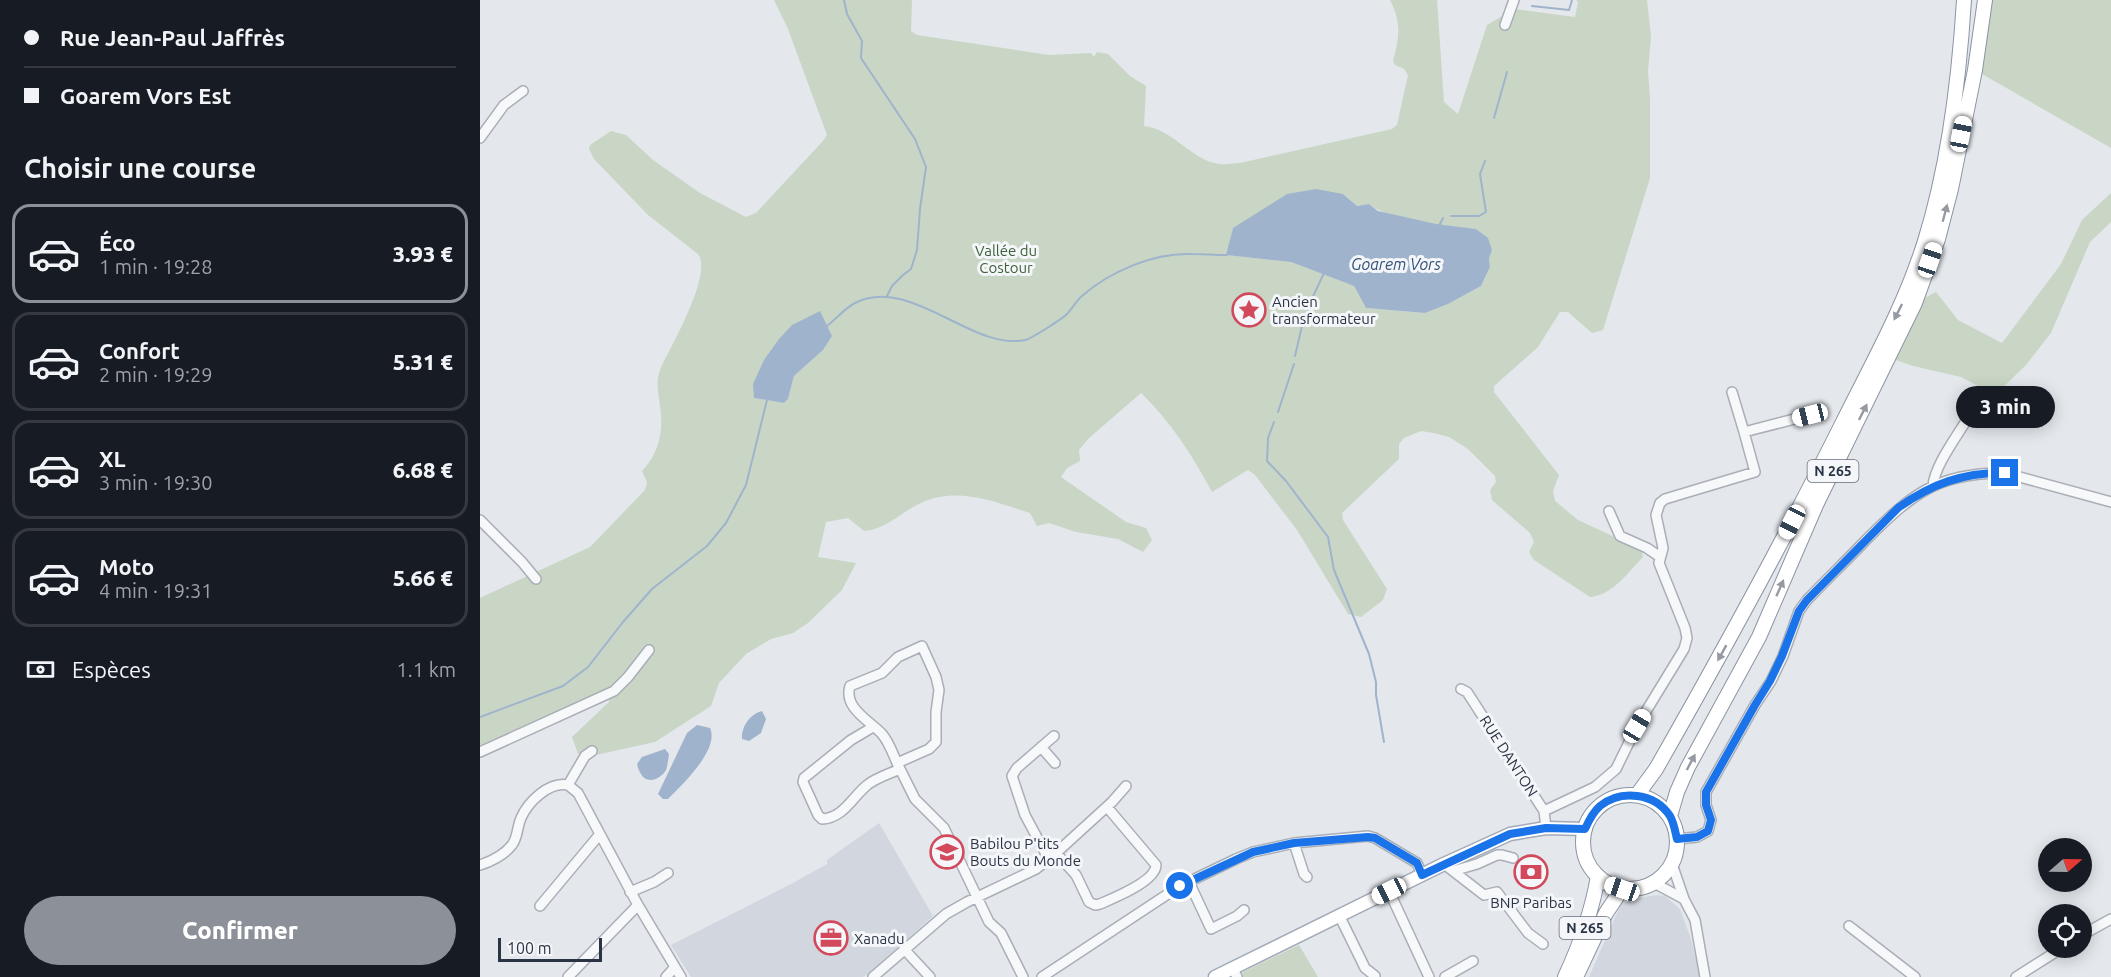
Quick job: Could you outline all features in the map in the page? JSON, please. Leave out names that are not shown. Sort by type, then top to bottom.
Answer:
[{"type":"highway","points":[[1948,135],[1956,60],[1959,0]]},
{"type":"highway","name":"N 265","points":[[1636,795],[1656,769],[1762,581],[1906,297],[1936,201],[1960,61],[1964,0]]},
{"type":"highway","name":"N 265","points":[[1670,816],[1688,767],[1759,637],[1816,505],[1916,303],[1938,239],[1951,189],[1965,115],[1976,0]]},
{"type":"highway","points":[[1965,115],[1975,70],[1985,0]]},
{"type":"highway","points":[[1623,795],[1636,795],[1659,805],[1670,816],[1677,839],[1676,852],[1672,864],[1654,883],[1633,889],[1622,889],[1609,884],[1590,866],[1583,842],[1585,829],[1590,817],[1605,803],[1623,795]]},
{"type":"highway","name":"N 265","points":[[1565,977],[1583,932],[1594,898],[1598,876]]},
{"type":"highway","name":"N 265","points":[[1576,977],[1606,913],[1622,889]]},
{"type":"main road","points":[[1215,977],[1235,973],[1340,915],[1422,875],[1448,867],[1510,834],[1546,828],[1585,829]]},
{"type":"street","points":[[1505,25],[1514,0]]},
{"type":"street","points":[[480,138],[504,105],[523,91]]},
{"type":"street","points":[[1544,811],[1594,787],[1617,769],[1637,726],[1684,649],[1687,638],[1685,628],[1659,563],[1663,548],[1656,515],[1660,503],[1665,499],[1755,472],[1732,393]]},
{"type":"street","points":[[1744,432],[1810,415]]},
{"type":"street","points":[[1933,486],[1938,465],[1969,416]]},
{"type":"street","points":[[1677,839],[1697,837],[1708,831],[1711,820],[1706,805],[1706,792],[1770,681],[1799,611],[1807,600],[1898,508],[1933,486],[1970,474],[2005,473],[2111,502]]},
{"type":"street","points":[[1610,511],[1620,536],[1647,548],[1660,557]]},
{"type":"street","points":[[480,520],[536,579]]},
{"type":"street","points":[[873,727],[851,740],[804,778],[803,782],[822,819],[828,819],[847,807],[867,785],[898,766],[929,749],[936,742],[939,690],[936,677],[922,646],[898,657],[882,673],[850,686],[850,698],[859,714],[882,735],[898,766],[915,799],[944,828],[989,922],[1001,933],[1023,977]]},
{"type":"street","points":[[480,752],[608,694],[620,686],[649,650]]},
{"type":"street","name":"RUE DANTON","points":[[1461,689],[1467,692],[1544,811],[1546,828]]},
{"type":"street","points":[[1054,736],[1017,768],[1012,776],[1025,815],[1052,856],[1076,875],[1089,902],[1095,905],[1139,885],[1154,872],[1156,865],[1107,807]]},
{"type":"street","points":[[1041,747],[1055,764]]},
{"type":"street","points":[[568,784],[585,756],[592,751]]},
{"type":"street","points":[[480,865],[495,860],[512,845],[525,809],[551,785],[568,784],[578,793],[630,892],[681,977]]},
{"type":"street","points":[[873,977],[946,914],[1035,869],[1107,807],[1126,786]]},
{"type":"street","points":[[540,906],[600,834]]},
{"type":"street","points":[[1042,977],[1189,882],[1253,852],[1294,843],[1357,837],[1375,838],[1417,863],[1422,875]]},
{"type":"street","points":[[1294,843],[1307,877]]},
{"type":"street","points":[[1448,867],[1478,864],[1497,855],[1513,858]]},
{"type":"street","points":[[1672,864],[1684,899],[1695,920],[1705,977]]},
{"type":"street","points":[[1448,867],[1484,895],[1497,892],[1528,933],[1543,944]]},
{"type":"street","points":[[630,892],[668,873]]},
{"type":"street","points":[[1189,882],[1211,929],[1244,910]]},
{"type":"street","points":[[1654,883],[1684,899]]},
{"type":"street","points":[[1389,891],[1429,977]]},
{"type":"street","points":[[568,977],[638,905]]},
{"type":"street","points":[[1340,915],[1365,968],[1375,976]]},
{"type":"street","points":[[2092,929],[2111,919]]},
{"type":"street","points":[[1849,926],[1915,977]]},
{"type":"street","points":[[904,949],[930,977]]},
{"type":"street","points":[[2016,977],[2046,958]]},
{"type":"street","points":[[1445,977],[1473,961]]},
{"type":"street","points":[[666,977],[675,967]]},
{"type":"shaded area","points":[[879,823],[933,916],[869,974],[863,977],[691,977],[671,945],[827,864],[827,860]]},
{"type":"shaded area","points":[[1657,895],[1665,896],[1680,909],[1691,939],[1700,977],[1589,977],[1621,904]]},
{"type":"green space","name":"Vallée du Costour","points":[[774,0],[912,0],[911,31],[917,35],[1049,55],[1091,53],[1094,57],[1097,52],[1108,54],[1130,76],[1146,86],[1144,126],[1164,133],[1210,162],[1225,164],[1240,163],[1392,129],[1397,125],[1408,75],[1404,69],[1395,65],[1393,60],[1398,30],[1396,15],[1390,0],[1437,0],[1444,102],[1458,114],[1487,25],[1514,9],[1575,17],[1578,2],[1576,0],[1647,0],[1651,36],[1648,71],[1650,178],[1603,330],[1592,333],[1568,312],[1560,312],[1538,347],[1494,386],[1494,392],[1559,475],[1553,491],[1555,501],[1578,520],[1638,548],[1643,557],[1613,588],[1590,597],[1534,560],[1529,552],[1534,542],[1530,533],[1492,500],[1490,490],[1496,482],[1495,476],[1468,449],[1449,437],[1421,431],[1404,438],[1399,444],[1399,459],[1342,513],[1343,520],[1387,589],[1383,600],[1361,617],[1348,614],[1297,530],[1255,475],[1248,470],[1212,492],[1180,440],[1141,393],[1088,439],[1079,450],[1080,461],[1067,468],[1061,477],[1126,522],[1146,528],[1152,540],[1143,552],[1118,539],[1076,532],[1049,523],[1037,526],[1030,513],[990,501],[962,496],[935,498],[921,503],[887,524],[872,530],[864,531],[848,518],[826,522],[818,557],[856,563],[842,590],[808,623],[793,633],[771,639],[746,654],[719,683],[711,706],[655,742],[596,755],[578,754],[572,737],[609,702],[610,691],[487,746],[485,744],[480,746],[480,598],[590,547],[645,490],[647,482],[642,471],[653,457],[661,433],[658,375],[682,326],[700,277],[701,263],[698,254],[648,215],[594,159],[589,149],[590,145],[611,131],[626,135],[653,160],[700,193],[746,217],[756,213],[827,135],[788,29]],"holes":[[[1343,194],[1357,206],[1369,204],[1378,210],[1404,219],[1476,229],[1492,250],[1489,259],[1490,267],[1481,286],[1448,304],[1425,313],[1366,308],[1354,286],[1291,262],[1227,255],[1233,228]],[[823,350],[794,376],[788,399],[784,403],[754,398]]]},
{"type":"green space","points":[[1985,0],[2111,0],[2111,148],[1975,70]]},
{"type":"green space","points":[[2111,193],[2111,222],[2090,242],[2051,333],[2026,365],[1995,395],[1961,377],[1890,358],[1915,303],[1936,292],[1958,320],[2002,343],[2061,264],[2082,220]]},
{"type":"green space","points":[[1299,945],[1318,977],[1243,977],[1243,972]]},
{"type":"water","name":"Goarem Vors","points":[[1316,189],[1343,194],[1357,206],[1369,204],[1378,211],[1436,224],[1476,229],[1488,238],[1492,250],[1489,259],[1490,267],[1481,286],[1448,304],[1425,313],[1366,308],[1354,286],[1291,262],[1226,255],[1233,228],[1287,194]]},
{"type":"water","points":[[820,311],[832,336],[823,350],[794,376],[788,399],[784,403],[754,398],[753,384],[764,360],[779,339],[792,325]]},
{"type":"water","points":[[762,711],[766,719],[761,733],[749,741],[742,739],[747,722]]},
{"type":"water","points":[[697,725],[710,728],[712,737],[710,746],[690,776],[668,799],[663,799],[658,794],[687,733]]},
{"type":"water","points":[[665,749],[669,754],[664,773],[654,780],[644,777],[637,764],[642,757]]},
{"type":"waterway","points":[[844,0],[847,14],[862,41],[861,58],[915,139],[926,167],[917,250],[911,269],[892,286],[887,296]]},
{"type":"waterway","points":[[1532,6],[1569,10],[1572,0]]},
{"type":"waterway","points":[[1494,118],[1507,72]]},
{"type":"waterway","points":[[1451,216],[1479,216],[1486,212],[1480,174],[1485,161]]},
{"type":"waterway","points":[[1439,226],[1443,218]]},
{"type":"waterway","points":[[827,326],[855,303],[876,297],[898,299],[919,305],[984,335],[1004,340],[1025,340],[1064,317],[1093,287],[1132,266],[1176,255],[1227,255]]},
{"type":"waterway","points":[[1307,318],[1309,305],[1324,273]]},
{"type":"waterway","points":[[1295,356],[1302,326]]},
{"type":"waterway","points":[[1278,412],[1294,364]]},
{"type":"waterway","points":[[480,717],[563,686],[588,667],[652,589],[707,546],[726,523],[746,485],[767,400]]},
{"type":"waterway","points":[[1274,422],[1268,438],[1267,461],[1286,481],[1328,537],[1334,570],[1369,654],[1376,682],[1384,742]]},
{"type":"place","name":"Ancien transformateur","points":[[1249,310]]},
{"type":"place","name":"Babilou P'tits Bouts du Monde","points":[[947,852]]},
{"type":"place","name":"BNP Paribas","points":[[1531,872]]},
{"type":"place","name":"Xanadu","points":[[831,938]]},
{"type":"route","points":[[1180,886],[1253,852],[1294,843],[1368,837],[1375,838],[1417,863],[1422,875],[1510,834],[1546,828],[1585,829],[1590,817],[1599,807],[1610,799],[1623,795],[1636,795],[1659,805],[1670,816],[1677,839],[1697,837],[1708,831],[1711,820],[1706,805],[1706,792],[1770,681],[1799,611],[1807,600],[1898,508],[1914,496],[1933,486],[1970,474],[2005,473]]}]
